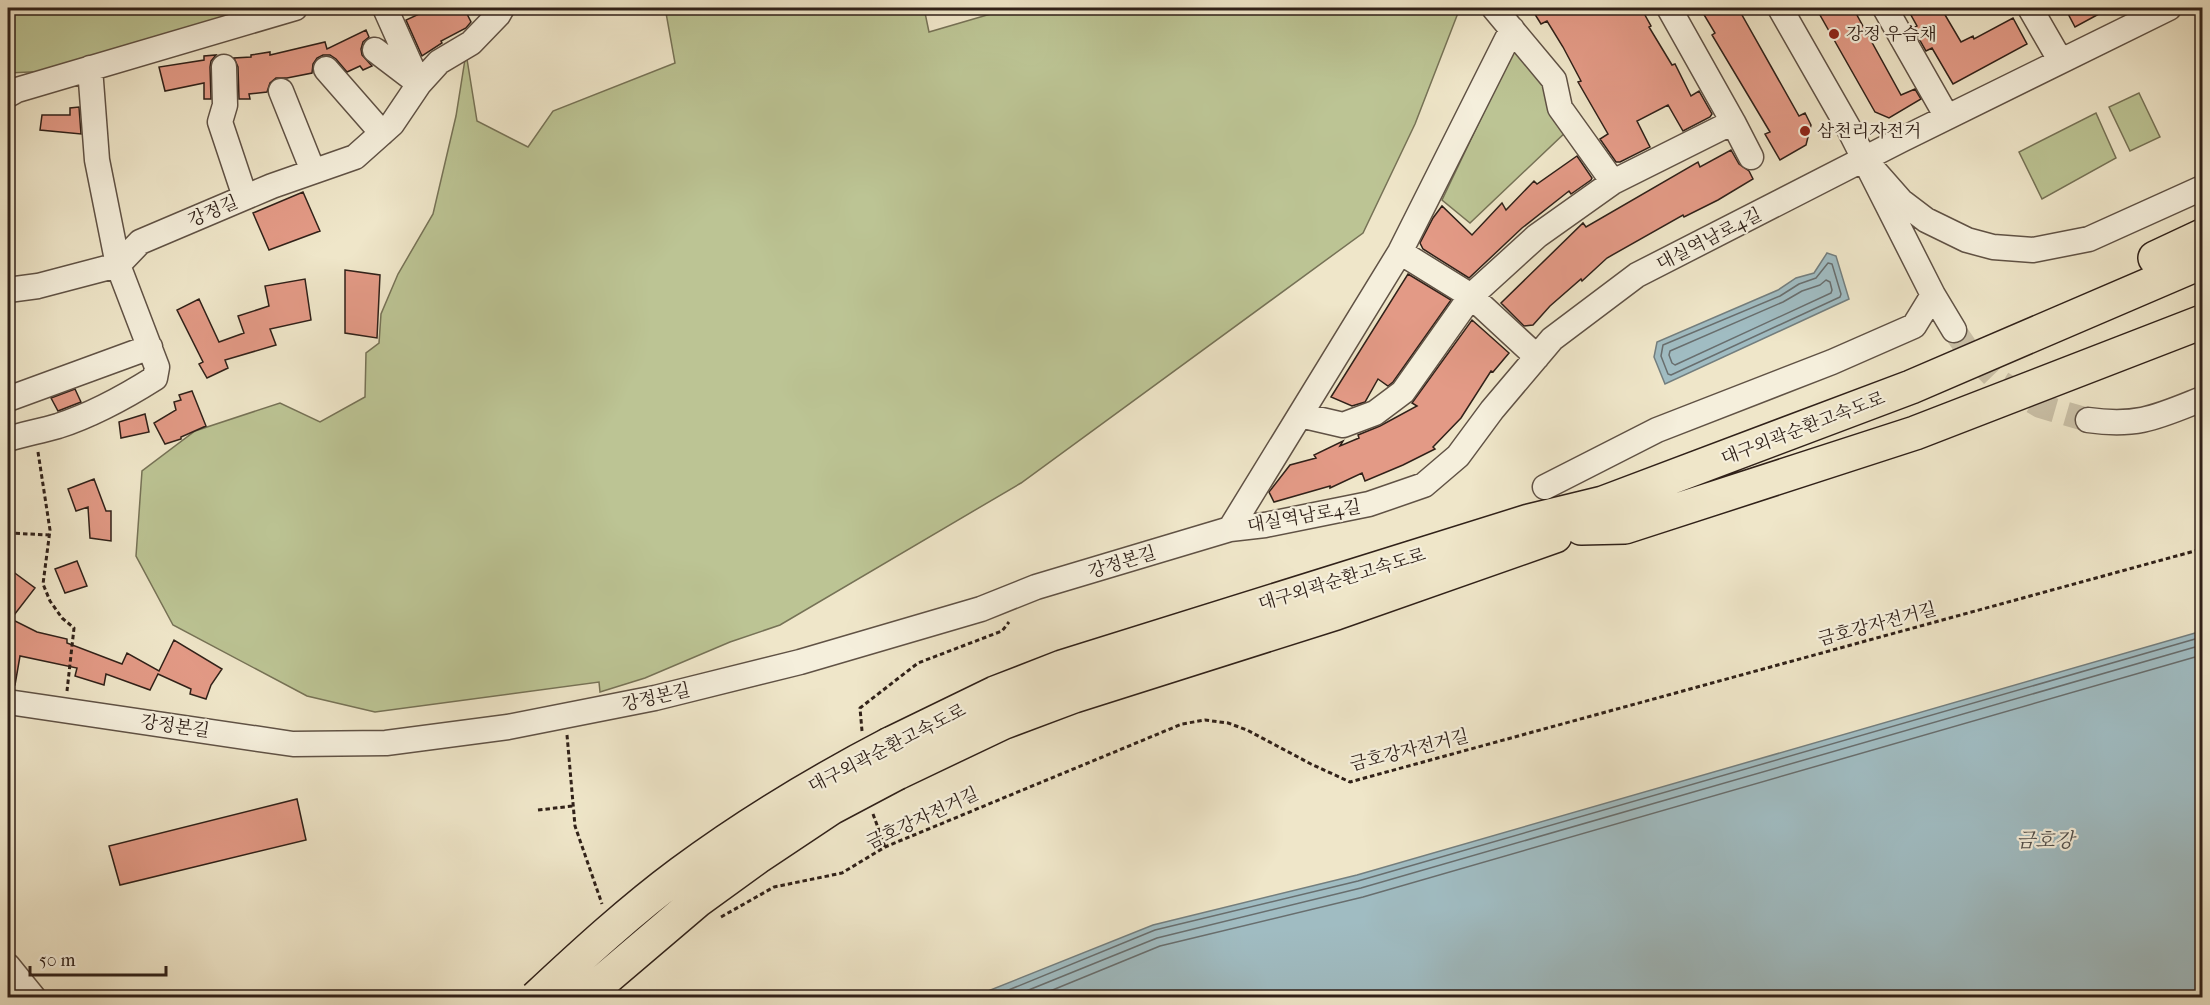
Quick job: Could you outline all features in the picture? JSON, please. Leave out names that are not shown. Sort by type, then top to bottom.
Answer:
[{"type":"highway","points":[[1603,503],[1656,469],[1900,374],[2202,236]]},
{"type":"highway","name":"대구외곽순환고속도로","points":[[536,998],[573,963],[680,874],[765,815],[827,777],[893,759],[1002,723],[1334,598],[1531,532],[1911,387],[2202,262]]},
{"type":"highway","name":"대구외곽순환고속도로","points":[[1531,532],[1581,528],[1822,440],[2202,285]]},
{"type":"highway","points":[[1581,528],[1624,527],[1915,434],[2202,322]]},
{"type":"highway","name":"대구외곽순환고속도로","points":[[583,998],[698,901],[831,808],[893,759]]},
{"type":"street","points":[[8,95],[17,90],[295,8]]},
{"type":"street","points":[[385,8],[419,84]]},
{"type":"street","name":"강정길","points":[[118,265],[140,242],[245,197],[355,157],[392,124],[419,84],[439,62],[471,43],[502,8]]},
{"type":"street","points":[[1494,8],[1554,80],[1560,108],[1613,182]]},
{"type":"street","points":[[1669,8],[1751,157]]},
{"type":"street","points":[[1780,8],[1864,159],[1933,295],[1954,330]]},
{"type":"street","points":[[1886,8],[1947,117]]},
{"type":"street","points":[[2030,8],[2060,60]]},
{"type":"street","name":"대실역남로4길","points":[[1230,529],[1265,525],[1369,504],[1424,485],[1458,456],[1492,410],[1552,339],[1637,275],[2060,60],[2169,8]]},
{"type":"street","name":"대실역남로4길","points":[[1230,529],[1400,252],[1512,28]]},
{"type":"street","points":[[375,50],[419,84]]},
{"type":"street","points":[[224,67],[225,105],[220,122],[245,197]]},
{"type":"street","points":[[8,439],[56,427],[85,416],[137,390],[155,378],[157,367],[118,265],[96,160],[90,68]]},
{"type":"street","points":[[326,69],[382,133]]},
{"type":"street","points":[[281,91],[313,171]]},
{"type":"street","points":[[1300,415],[1343,425],[1375,413],[1403,392],[1471,296],[1537,236],[1613,182],[1733,122]]},
{"type":"street","points":[[1864,159],[1901,201],[1926,220],[1967,240],[1993,247],[2033,250],[2089,239],[2202,188]]},
{"type":"street","points":[[1400,252],[1471,296],[1537,357]]},
{"type":"street","points":[[8,290],[39,286],[118,265]]},
{"type":"street","points":[[1545,487],[1657,429],[1832,362],[1914,326],[1933,295]]},
{"type":"street","points":[[8,399],[150,347]]},
{"type":"street","points":[[2088,420],[2114,424],[2147,421],[2202,399]]},
{"type":"street","name":"강정본길","points":[[8,702],[292,744],[386,743],[508,727],[655,698],[800,662],[981,609],[1036,588],[1230,529]]},
{"type":"street","points":[[8,966],[34,998]]},
{"type":"path","points":[[34,431],[47,503],[49,535],[43,584],[50,601],[62,618],[74,628],[64,710]]},
{"type":"path","points":[[8,532],[49,535]]},
{"type":"path","name":"금호강자전거길","points":[[714,921],[774,887],[842,873],[885,847],[1182,724],[1205,720],[1238,726],[1350,782],[2202,549]]},
{"type":"path","points":[[566,716],[575,826],[605,912]]},
{"type":"path","points":[[538,810],[573,806]]},
{"type":"green space","points":[[8,8],[268,8],[74,70],[8,73]]},
{"type":"green space","points":[[699,8],[924,8],[929,32],[1011,8],[1453,8],[1458,13],[1415,124],[1363,233],[1021,483],[780,625],[730,642],[645,678],[600,692],[599,682],[375,712],[307,696],[173,625],[136,556],[142,471],[195,431],[280,403],[320,422],[365,397],[366,353],[379,343],[381,314],[398,274],[433,214],[456,116],[466,53],[477,121],[528,147],[553,111],[675,63],[666,13]]},
{"type":"green space","points":[[1514,49],[1548,86],[1570,128],[1470,223],[1442,200]]},
{"type":"green space","points":[[2139,93],[2160,137],[2130,151],[2109,107]]},
{"type":"green space","points":[[2096,113],[2116,158],[2042,199],[2019,152]]},
{"type":"water","points":[[1827,253],[1836,256],[1849,299],[1665,384],[1654,357],[1657,342],[1778,290],[1796,278],[1814,273]]},
{"type":"water","name":"금호강","points":[[2202,631],[2202,997],[973,997],[1153,925],[1357,875]]},
{"type":"building","points":[[432,8],[464,8],[471,22],[466,28],[441,41],[442,43],[422,56],[406,20]]},
{"type":"building","points":[[1531,8],[1641,8],[1651,26],[1649,27],[1672,65],[1675,64],[1691,96],[1699,91],[1712,114],[1683,131],[1668,105],[1637,121],[1650,147],[1616,162],[1600,139],[1608,134],[1578,82],[1581,81],[1563,47],[1547,21],[1541,24]]},
{"type":"building","points":[[1700,8],[1738,8],[1799,116],[1805,113],[1811,125],[1806,145],[1780,160],[1765,134],[1770,132],[1712,35],[1715,33]]},
{"type":"building","points":[[1816,8],[1853,8],[1901,95],[1915,89],[1921,99],[1889,118],[1875,112]]},
{"type":"building","points":[[1907,8],[1941,8],[1961,42],[1973,36],[1974,39],[2013,18],[2027,44],[1953,84],[1932,48],[1926,51],[1913,28],[1917,26]]},
{"type":"building","points":[[2065,8],[2110,8],[2075,27]]},
{"type":"building","points":[[366,30],[369,37],[363,42],[362,55],[372,66],[363,70],[360,66],[347,72],[336,59],[330,55],[323,55],[313,64],[312,73],[276,78],[270,83],[267,92],[249,94],[250,99],[239,99],[238,67],[234,58],[251,57],[251,55],[270,52],[270,55],[325,42],[327,49]]},
{"type":"building","points":[[216,55],[210,67],[211,99],[204,99],[204,83],[165,91],[159,67],[204,60],[204,56]]},
{"type":"building","points":[[79,107],[81,134],[40,130],[42,115],[70,115],[70,108]]},
{"type":"building","points":[[1731,150],[1739,164],[1749,171],[1753,179],[1718,200],[1684,217],[1683,215],[1607,258],[1550,306],[1533,325],[1524,326],[1501,303],[1583,223],[1586,227],[1698,162],[1700,167]]},
{"type":"building","points":[[1577,156],[1592,178],[1591,180],[1571,194],[1569,191],[1522,228],[1469,278],[1423,249],[1420,243],[1442,206],[1472,235],[1502,203],[1506,210],[1534,181],[1537,184]]},
{"type":"building","points":[[303,192],[320,231],[269,250],[253,213]]},
{"type":"building","points":[[345,270],[380,275],[377,338],[345,333]]},
{"type":"building","points":[[1408,274],[1451,300],[1393,382],[1388,386],[1378,379],[1365,402],[1352,406],[1331,397]]},
{"type":"building","points":[[305,279],[311,320],[270,329],[276,345],[225,360],[228,368],[207,378],[199,364],[203,362],[177,310],[199,299],[219,342],[244,333],[238,316],[269,306],[265,286]]},
{"type":"building","points":[[1472,320],[1509,353],[1493,372],[1491,371],[1461,418],[1433,447],[1435,449],[1365,481],[1362,473],[1330,488],[1330,486],[1274,502],[1269,492],[1290,465],[1316,458],[1314,455],[1343,441],[1340,446],[1359,438],[1358,435],[1417,406],[1412,403]]},
{"type":"building","points":[[75,389],[81,402],[58,411],[51,398]]},
{"type":"building","points":[[192,391],[206,426],[181,439],[165,444],[154,423],[176,410],[174,402],[181,400],[179,395]]},
{"type":"building","points":[[145,414],[149,432],[121,438],[119,422]]},
{"type":"building","points":[[94,479],[106,511],[111,511],[111,541],[90,538],[88,507],[76,511],[68,489]]},
{"type":"building","points":[[77,561],[87,586],[65,593],[55,569]]},
{"type":"building","points":[[8,568],[35,588],[11,619],[37,632],[67,639],[67,643],[122,664],[127,653],[159,671],[174,640],[222,669],[211,685],[206,699],[190,694],[191,689],[158,674],[150,690],[106,674],[104,685],[75,676],[77,668],[20,656],[15,685],[8,684]]},
{"type":"building","points":[[297,799],[306,840],[120,885],[109,846]]},
{"type":"tunnel","points":[[1954,330],[1967,349],[1997,380],[2040,406],[2088,420]]},
{"type":"place","name":"강정 우슴채","points":[[1834,34]]},
{"type":"place","name":"삼천리자전거","points":[[1805,131]]}]
